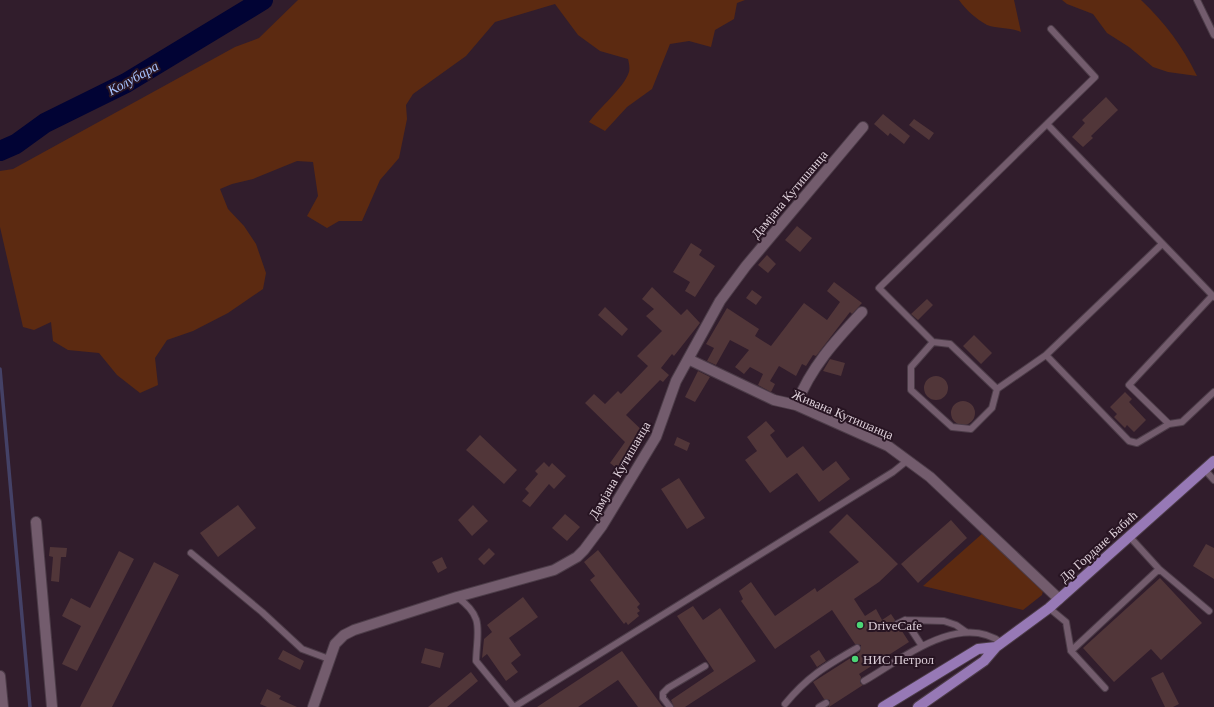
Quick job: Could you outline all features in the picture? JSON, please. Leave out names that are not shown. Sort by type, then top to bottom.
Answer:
[{"type":"main road","name":"Др Гордане Бабић","points":[[918,707],[984,661],[999,645],[1049,608],[1214,461]]},
{"type":"main road","name":"Др Гордане Бабић","points":[[883,707],[978,649],[999,645]]},
{"type":"street","name":"Дамјана Кутишанца","points":[[313,707],[335,644],[344,635],[354,630],[457,597],[554,570],[576,557],[584,550],[602,526],[656,437],[673,387],[720,301],[746,266],[863,127]]},
{"type":"street","points":[[796,405],[807,379],[817,363],[828,348],[862,312]]},
{"type":"street","name":"Живана Кутишанца","points":[[688,359],[774,400],[796,405],[888,446],[930,477],[1059,599]]},
{"type":"street","points":[[36,522],[52,707]]},
{"type":"street","points":[[0,676],[3,707]]},
{"type":"lane","points":[[1197,0],[1214,35]]},
{"type":"lane","points":[[997,389],[950,344],[933,342],[879,288],[1095,77],[1051,29]]},
{"type":"lane","points":[[1047,124],[1213,296],[1129,385],[1169,424]]},
{"type":"lane","points":[[933,342],[911,367],[911,390],[952,426],[972,429],[992,408],[997,389],[1046,355],[1162,244]]},
{"type":"lane","points":[[1046,355],[1129,441],[1137,443],[1169,424],[1182,422],[1214,392]]},
{"type":"lane","points":[[457,597],[469,606],[478,621],[476,661],[513,707],[893,472],[908,460]]},
{"type":"lane","points":[[1205,470],[1214,480]]},
{"type":"lane","points":[[1129,536],[1159,569],[1209,611]]},
{"type":"lane","points":[[192,553],[262,612],[302,649],[329,659]]},
{"type":"lane","points":[[1071,651],[1159,569]]},
{"type":"lane","points":[[1049,608],[1066,622],[1071,651],[1105,688]]},
{"type":"lane","points":[[897,624],[905,620],[944,621],[956,624],[966,632]]},
{"type":"lane","points":[[905,620],[922,646]]},
{"type":"lane","points":[[864,681],[922,646],[953,634],[966,632],[994,637],[999,645]]},
{"type":"lane","points":[[785,704],[797,689],[816,672],[857,648]]},
{"type":"lane","points":[[670,707],[664,698],[663,693],[668,688],[705,666]]},
{"type":"lane","points":[[819,707],[826,703]]},
{"type":"shaded area","points":[[298,0],[745,0],[737,3],[734,19],[715,30],[711,47],[689,41],[670,44],[652,89],[627,107],[605,131],[589,122],[622,85],[629,72],[628,59],[600,51],[578,35],[555,4],[495,22],[466,56],[413,94],[406,105],[407,119],[399,158],[380,180],[362,221],[339,221],[327,228],[307,216],[318,196],[313,162],[297,161],[253,179],[232,184],[220,189],[228,209],[244,226],[256,244],[266,273],[263,289],[228,313],[193,331],[167,340],[155,358],[158,385],[140,393],[117,375],[99,353],[68,350],[53,341],[51,322],[34,330],[23,327],[0,227],[0,171],[13,169],[235,47],[259,38]]},
{"type":"shaded area","points":[[959,0],[1014,0],[1021,32],[1013,29],[987,25],[972,14]]},
{"type":"shaded area","points":[[1062,0],[1141,0],[1158,17],[1172,35],[1185,54],[1197,76],[1168,72],[1153,67],[1129,47],[1107,33],[1093,14],[1067,4]]},
{"type":"shaded area","points":[[983,533],[1043,591],[1042,595],[1023,610],[923,586]]},
{"type":"building","points":[[1106,97],[1118,110],[1091,136],[1093,138],[1083,147],[1072,137],[1085,123],[1082,120]]},
{"type":"building","points":[[883,114],[910,136],[904,144],[890,133],[888,136],[874,124]]},
{"type":"building","points":[[914,119],[934,133],[929,140],[909,125]]},
{"type":"building","points":[[797,226],[812,238],[800,252],[785,240]]},
{"type":"building","points":[[691,243],[702,250],[699,255],[715,266],[695,297],[685,291],[690,282],[673,272]]},
{"type":"building","points":[[767,255],[776,264],[768,273],[758,265]]},
{"type":"building","points":[[834,282],[862,303],[852,314],[850,312],[816,356],[813,355],[806,366],[802,364],[796,376],[779,366],[770,381],[775,384],[771,392],[758,385],[763,374],[750,367],[744,374],[735,367],[749,350],[730,340],[716,365],[707,361],[714,348],[706,344],[727,308],[759,329],[755,336],[771,346],[804,303],[827,320],[840,302],[827,291]]},
{"type":"building","points":[[652,287],[681,315],[687,309],[700,323],[674,356],[672,354],[661,368],[669,375],[663,382],[660,380],[626,415],[647,435],[626,457],[632,461],[623,473],[610,463],[625,442],[585,403],[594,394],[605,404],[618,391],[621,394],[648,366],[637,356],[662,331],[646,316],[654,309],[642,299]]},
{"type":"building","points":[[752,290],[762,297],[756,305],[746,298]]},
{"type":"building","points":[[927,299],[933,305],[918,320],[911,314]]},
{"type":"building","points":[[605,307],[628,329],[622,336],[598,315]]},
{"type":"building","points":[[974,335],[992,353],[981,364],[963,346]]},
{"type":"building","points":[[830,359],[845,363],[841,376],[823,371]]},
{"type":"building","points":[[698,371],[710,377],[695,402],[685,397]]},
{"type":"building","points":[[936,376],[945,379],[948,388],[945,397],[936,400],[927,397],[924,388],[927,379]]},
{"type":"building","points":[[1125,392],[1132,399],[1129,402],[1146,420],[1134,432],[1127,425],[1125,428],[1114,417],[1117,414],[1110,407]]},
{"type":"building","points":[[963,401],[968,402],[974,408],[974,418],[968,424],[963,425],[958,424],[952,418],[951,413],[952,408],[958,402]]},
{"type":"building","points":[[766,421],[775,431],[770,435],[787,458],[803,446],[823,471],[836,461],[850,479],[819,502],[797,473],[770,493],[745,460],[757,451],[747,437]]},
{"type":"building","points":[[480,435],[517,470],[504,484],[466,450]]},
{"type":"building","points":[[677,437],[690,443],[687,451],[674,445]]},
{"type":"building","points":[[544,462],[549,467],[552,463],[566,476],[554,489],[549,484],[530,507],[522,501],[529,493],[525,489],[538,474],[535,471]]},
{"type":"building","points":[[679,478],[705,518],[687,529],[661,489]]},
{"type":"building","points":[[238,505],[256,528],[218,557],[200,533]]},
{"type":"building","points":[[473,505],[488,521],[472,536],[458,520]]},
{"type":"building","points":[[565,514],[580,527],[567,541],[552,528]]},
{"type":"building","points":[[847,514],[898,564],[879,582],[854,599],[865,616],[876,609],[882,620],[891,614],[895,620],[893,626],[900,628],[909,642],[859,674],[861,677],[860,683],[863,685],[829,707],[830,700],[824,699],[813,682],[860,652],[861,645],[855,644],[832,610],[775,649],[741,601],[743,599],[739,591],[751,582],[775,616],[815,588],[817,592],[859,562],[829,532]]},
{"type":"building","points":[[951,520],[967,538],[918,583],[901,564]]},
{"type":"building","points":[[1206,544],[1214,548],[1214,579],[1193,566]]},
{"type":"building","points":[[50,547],[67,548],[66,557],[61,557],[59,582],[51,581],[53,557],[49,556]]},
{"type":"building","points":[[489,548],[495,554],[484,565],[478,559]]},
{"type":"building","points":[[598,550],[640,604],[637,607],[640,611],[637,613],[639,616],[628,625],[626,622],[624,624],[590,580],[595,576],[584,562]]},
{"type":"building","points":[[119,551],[134,559],[77,671],[62,664],[81,626],[62,616],[71,598],[90,608]]},
{"type":"building","points":[[442,557],[447,568],[438,573],[432,562]]},
{"type":"building","points":[[154,562],[179,575],[112,707],[80,707]]},
{"type":"building","points":[[1160,578],[1202,623],[1161,660],[1151,649],[1114,682],[1083,648]]},
{"type":"building","points":[[523,597],[538,617],[509,638],[521,655],[511,663],[518,672],[506,681],[487,654],[482,658],[484,639],[492,632],[487,625]]},
{"type":"building","points":[[693,606],[703,620],[720,608],[756,661],[685,707],[674,707],[671,700],[714,671],[677,616]]},
{"type":"building","points":[[425,648],[444,653],[440,668],[421,663]]},
{"type":"building","points":[[283,650],[304,661],[300,670],[278,659]]},
{"type":"building","points":[[819,650],[826,661],[817,667],[810,656]]},
{"type":"building","points":[[622,651],[664,707],[638,707],[618,680],[578,707],[537,707]]},
{"type":"building","points":[[471,672],[478,681],[447,707],[428,707]]},
{"type":"building","points":[[1163,672],[1179,704],[1173,707],[1165,707],[1151,678]]},
{"type":"building","points":[[267,689],[281,696],[279,699],[297,707],[267,707],[260,704]]},
{"type":"waterway","name":"Колубара","points":[[0,151],[16,144],[45,123],[126,83],[263,0]]},
{"type":"waterway","points":[[0,369],[30,707]]},
{"type":"place","name":"DriveCafe","points":[[860,625]]},
{"type":"place","name":"НИС Петрол","points":[[855,659]]}]
